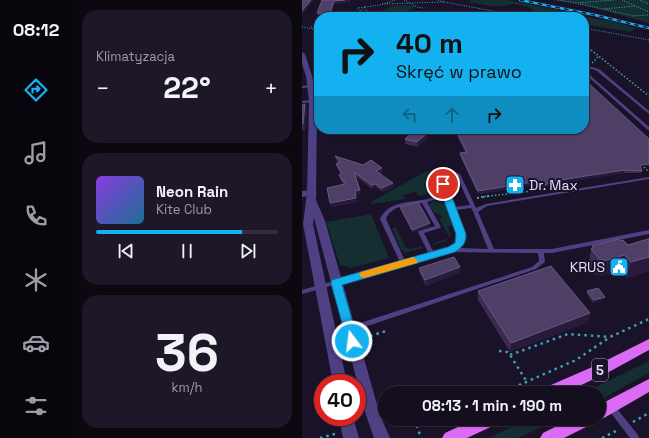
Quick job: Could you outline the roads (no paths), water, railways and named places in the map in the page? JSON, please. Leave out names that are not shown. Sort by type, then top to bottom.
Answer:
[{"type":"main road","name":"5","points":[[564,386],[602,369],[649,344]]},
{"type":"main road","points":[[606,409],[649,385]]},
{"type":"main road","points":[[450,438],[477,426]]},
{"type":"main road","points":[[548,438],[573,426]]},
{"type":"street","points":[[302,54],[311,86],[313,101],[308,224],[338,374]]},
{"type":"street","points":[[308,195],[322,221],[336,283],[373,415],[382,438]]},
{"type":"street","points":[[348,426],[351,438]]},
{"type":"lane","points":[[589,69],[598,70],[649,113]]},
{"type":"lane","points":[[589,75],[649,129]]},
{"type":"lane","points":[[302,87],[311,86]]},
{"type":"lane","points":[[302,102],[313,101]]},
{"type":"lane","points":[[451,250],[459,245],[461,234],[439,173],[456,172],[492,251]]},
{"type":"lane","points":[[475,212],[486,205],[649,178]]},
{"type":"lane","points":[[402,261],[383,219],[386,213],[393,208],[446,195]]},
{"type":"lane","points":[[424,201],[438,228],[421,232],[432,255]]},
{"type":"lane","points":[[452,209],[472,206]]},
{"type":"lane","points":[[302,292],[336,283],[402,261],[451,250],[552,251],[649,233]]},
{"type":"lane","points":[[349,330],[534,268],[542,262],[541,251]]},
{"type":"lane","points":[[606,411],[635,438]]},
{"type":"railway","points":[[520,0],[580,12]]},
{"type":"railway","points":[[589,14],[649,28]]},
{"type":"place","name":"Dr. Max","points":[[515,185]]},
{"type":"place","name":"KRUS","points":[[619,267]]}]
